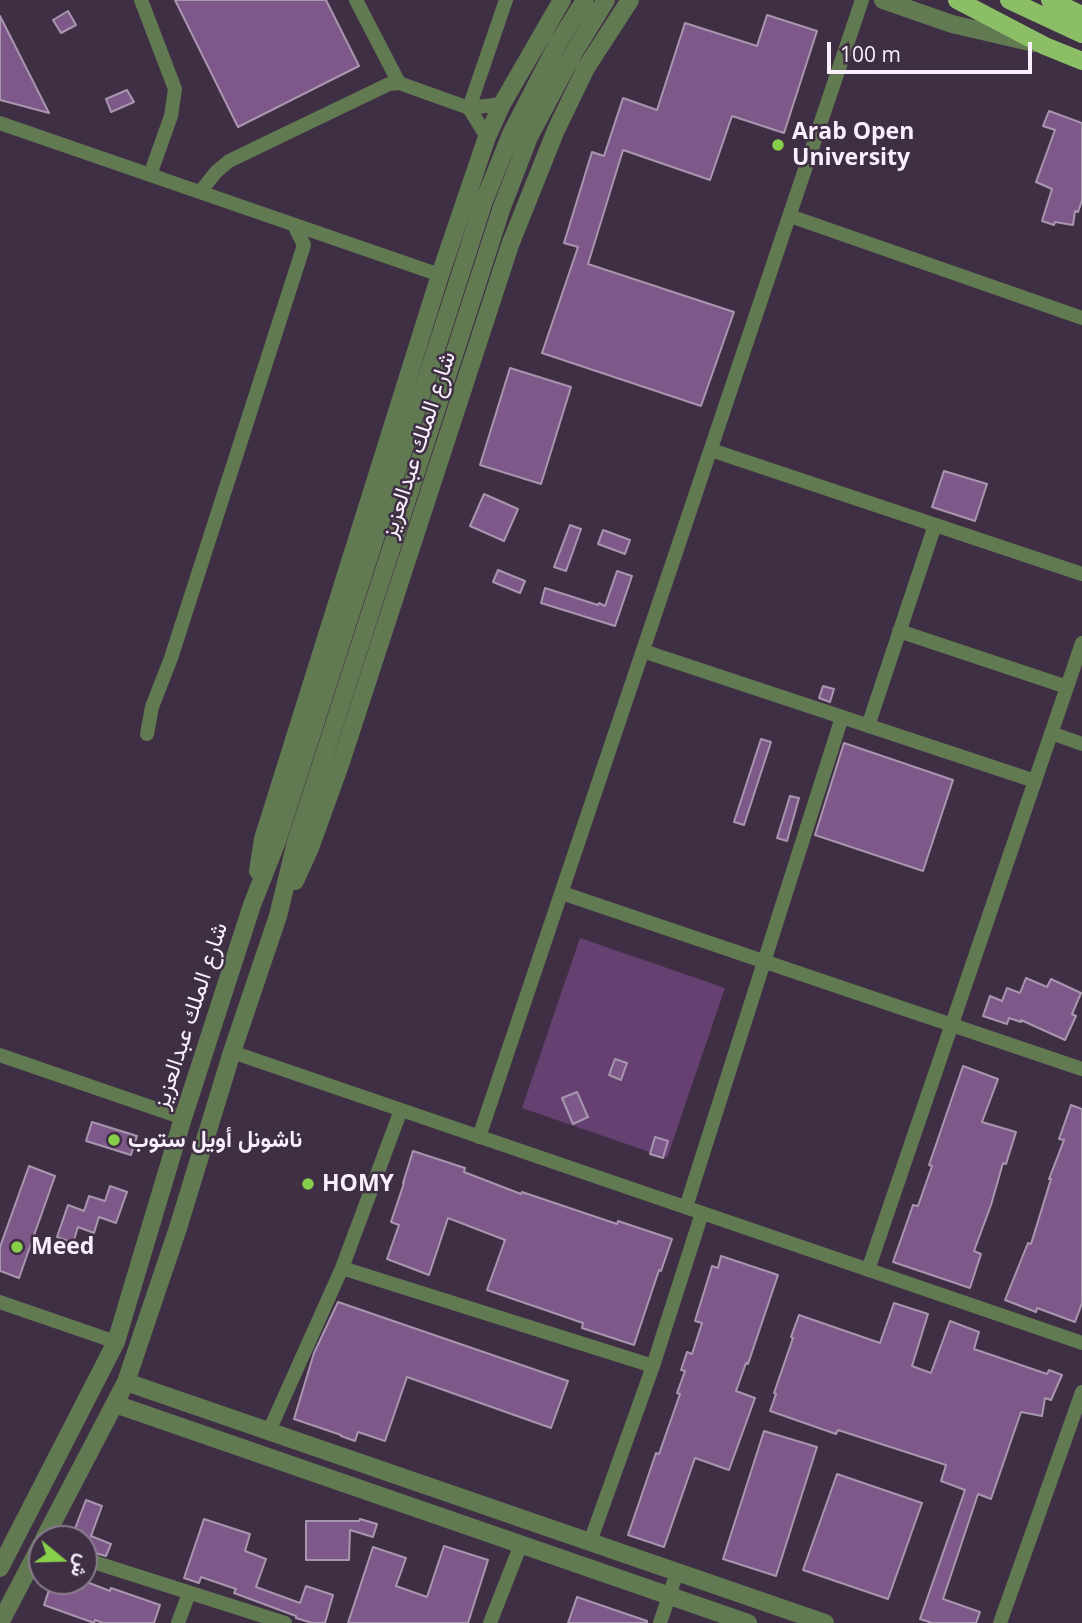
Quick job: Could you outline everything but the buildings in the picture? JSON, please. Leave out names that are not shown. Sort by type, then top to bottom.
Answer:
[{"type":"main road","points":[[957,0],[1045,46],[1082,61]]},
{"type":"main road","points":[[1009,0],[1082,34]]},
{"type":"main road","points":[[1050,0],[1082,15]]},
{"type":"street","points":[[141,0],[175,89],[171,116],[150,175]]},
{"type":"street","points":[[356,0],[400,83]]},
{"type":"street","points":[[486,137],[469,108],[506,0]]},
{"type":"street","name":"شارع الملك عبدالعزيز","points":[[252,905],[263,839],[486,137],[562,0]]},
{"type":"street","name":"شارع الملك عبدالعزيز","points":[[3,1557],[116,1342],[183,1118],[252,905],[276,844],[484,201],[511,134],[558,43],[584,0]]},
{"type":"street","name":"شارع الملك عبدالعزيز","points":[[51,1525],[126,1382],[278,916],[296,842],[502,207],[529,137],[574,52],[606,0]]},
{"type":"street","points":[[479,1137],[862,0]]},
{"type":"street","points":[[883,0],[952,24],[1045,46]]},
{"type":"street","name":"شارع الملك عبدالعزيز","points":[[278,916],[310,848],[340,765],[510,245],[556,130],[586,68],[629,3]]},
{"type":"street","points":[[200,192],[229,161],[389,84],[400,83],[469,108],[502,104]]},
{"type":"street","points":[[0,123],[440,275]]},
{"type":"street","points":[[790,216],[1082,318]]},
{"type":"street","points":[[147,734],[152,707],[171,658],[304,245],[294,225]]},
{"type":"street","points":[[711,450],[1082,574]]},
{"type":"street","points":[[868,726],[935,525]]},
{"type":"street","points":[[900,631],[1067,687]]},
{"type":"street","points":[[868,1270],[1082,643]]},
{"type":"street","points":[[643,651],[1035,781]]},
{"type":"street","points":[[686,1208],[842,717]]},
{"type":"street","points":[[1051,733],[1082,744]]},
{"type":"street","points":[[562,893],[1082,1069]]},
{"type":"street","points":[[232,1052],[1082,1343]]},
{"type":"street","points":[[0,1055],[183,1118]]},
{"type":"street","points":[[269,1431],[342,1268],[401,1110]]},
{"type":"street","points":[[590,1542],[653,1366],[702,1213]]},
{"type":"street","points":[[342,1268],[653,1366]]},
{"type":"street","points":[[0,1301],[116,1342]]},
{"type":"street","points":[[126,1382],[825,1623]]},
{"type":"street","points":[[1000,1623],[1082,1392]]},
{"type":"street","points":[[115,1404],[748,1623]]},
{"type":"street","points":[[490,1623],[521,1544]]},
{"type":"street","points":[[98,1564],[285,1623]]},
{"type":"street","name":"شارع الملك عبدالعزيز","points":[[0,1623],[28,1570]]},
{"type":"street","points":[[660,1623],[677,1572]]},
{"type":"street","points":[[178,1623],[188,1593]]},
{"type":"shaded area","points":[[580,938],[725,988],[667,1158],[522,1108]]},
{"type":"place","name":"Arab Open University","points":[[778,145]]},
{"type":"place","name":"ناشونل أويل ستوب","points":[[114,1140]]},
{"type":"place","name":"HOMY","points":[[308,1184]]},
{"type":"place","name":"Meed","points":[[17,1247]]}]
